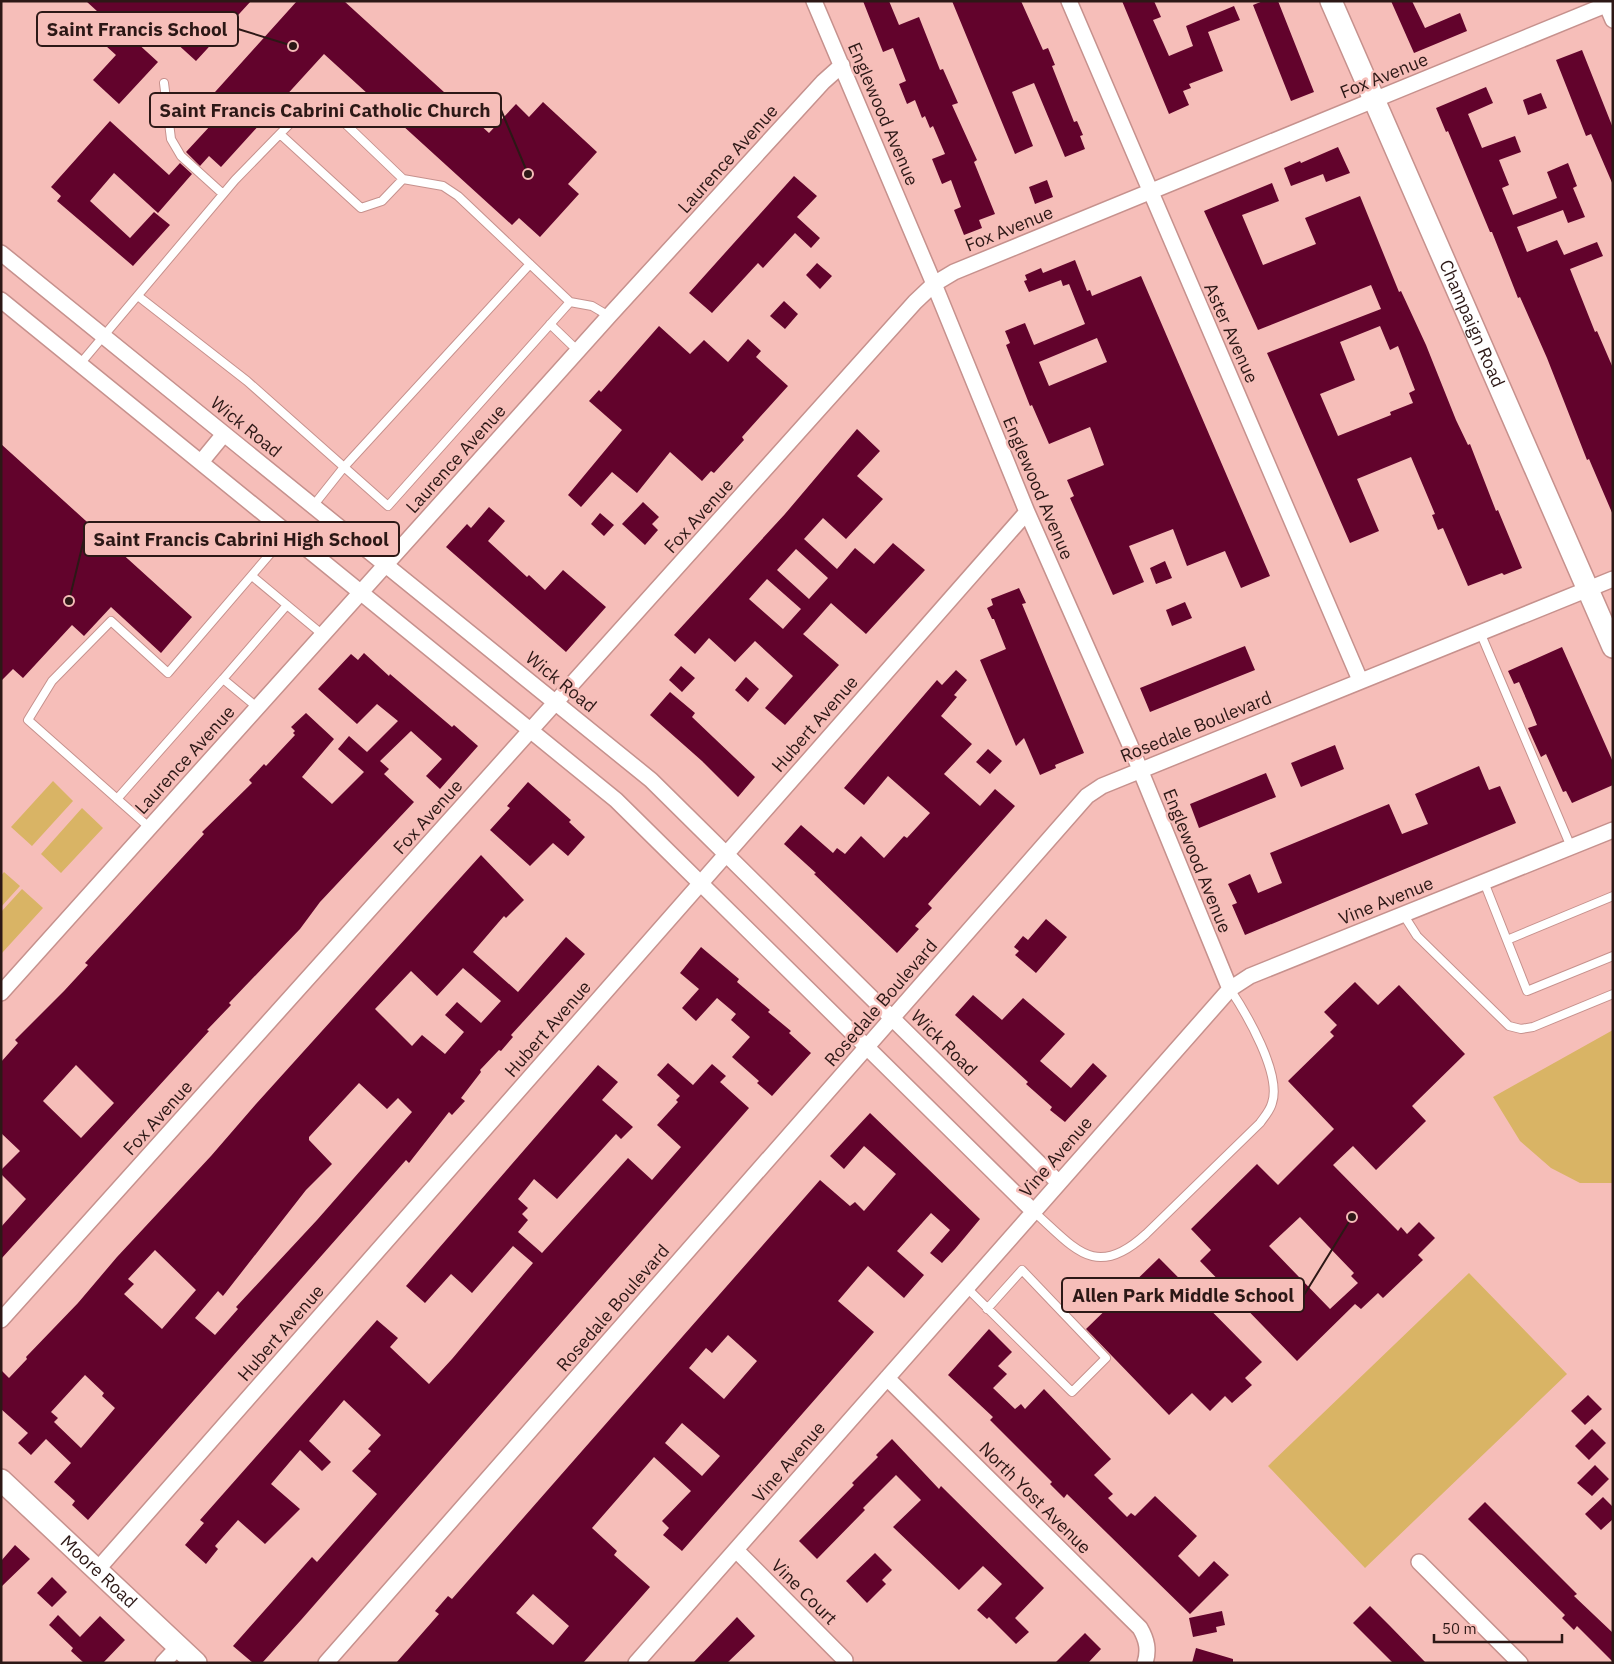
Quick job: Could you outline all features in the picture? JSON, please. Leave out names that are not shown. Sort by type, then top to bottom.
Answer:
[{"type":"street","name":"Englewood Avenue","points":[[814,1],[934,284],[1027,512],[1140,770],[1230,988]]},
{"type":"street","name":"Aster Avenue","points":[[1069,1],[1149,192],[1360,680]]},
{"type":"street","name":"Champaign Road","points":[[1331,1],[1613,647]]},
{"type":"street","name":"Fox Avenue","points":[[1,1320],[915,302],[934,284],[954,272],[1608,2]]},
{"type":"street","points":[[1608,2],[1613,20]]},
{"type":"street","name":"Laurence Avenue","points":[[1,993],[609,316],[823,82],[842,65]]},
{"type":"street","name":"Wick Road","points":[[1,253],[651,780],[1058,1182]]},
{"type":"street","points":[[1,300],[616,800],[1033,1211]]},
{"type":"street","points":[[201,462],[224,434]]},
{"type":"street","name":"Hubert Avenue","points":[[97,1570],[1027,512]]},
{"type":"street","name":"Rosedale Boulevard","points":[[326,1663],[1087,796],[1102,786],[1140,770],[1613,579]]},
{"type":"street","name":"Vine Avenue","points":[[636,1663],[1230,988],[1250,976],[1613,830]]},
{"type":"street","name":"North Yost Avenue","points":[[887,1378],[1140,1628],[1146,1639],[1146,1657]]},
{"type":"street","name":"Moore Road","points":[[2,1482],[196,1663]]},
{"type":"street","name":"Vine Court","points":[[736,1550],[845,1660]]},
{"type":"street","points":[[1419,1562],[1520,1663]]},
{"type":"street","points":[[163,1663],[179,1646]]},
{"type":"lane","points":[[164,83],[171,139],[181,156],[223,194]]},
{"type":"lane","points":[[80,364],[223,194],[310,103],[320,102],[403,179],[443,186],[458,196],[570,302],[592,306],[609,316]]},
{"type":"lane","points":[[280,134],[361,208],[382,201],[403,179]]},
{"type":"lane","points":[[313,506],[344,467],[530,264]]},
{"type":"lane","points":[[138,296],[247,381],[388,506],[570,302]]},
{"type":"lane","points":[[550,324],[578,351]]},
{"type":"lane","points":[[150,828],[28,720],[52,681],[111,621],[168,673],[288,533]]},
{"type":"lane","points":[[252,576],[323,635]]},
{"type":"lane","points":[[117,799],[287,605]]},
{"type":"lane","points":[[1480,632],[1571,847]]},
{"type":"lane","points":[[223,679],[258,708]]},
{"type":"lane","points":[[1484,882],[1527,991],[1613,956]]},
{"type":"lane","points":[[1507,940],[1613,896]]},
{"type":"lane","points":[[1403,914],[1417,936],[1509,1026],[1521,1029],[1533,1027],[1613,994]]},
{"type":"lane","points":[[1033,1211],[1086,1255],[1102,1258],[1119,1255],[1146,1234],[1260,1123],[1273,1103],[1273,1076],[1269,1062],[1246,1013],[1230,988]]},
{"type":"lane","points":[[966,1287],[987,1309],[1072,1392],[1106,1358],[1022,1270],[987,1309]]},
{"type":"shaded area","points":[[53,781],[73,801],[32,846],[11,827]]},
{"type":"shaded area","points":[[82,808],[103,828],[61,873],[41,854]]},
{"type":"shaded area","points":[[4,872],[20,886],[1,907],[1,876]]},
{"type":"shaded area","points":[[22,889],[43,908],[2,953],[1,912]]},
{"type":"shaded area","points":[[1613,1030],[1613,1183],[1580,1183],[1551,1168],[1520,1141],[1493,1097]]},
{"type":"shaded area","points":[[1469,1273],[1567,1374],[1365,1568],[1268,1466]]},
{"type":"building","points":[[86,1],[251,1],[196,61],[142,12],[124,31],[158,62],[119,104],[93,80],[116,55],[96,37],[110,23]]},
{"type":"building","points":[[297,1],[344,1],[489,133],[516,104],[529,117],[543,102],[597,152],[568,184],[579,194],[540,237],[519,218],[512,225],[324,54],[221,167],[209,156],[200,166],[186,152],[211,125],[197,112]]},
{"type":"building","points":[[863,1],[889,1],[899,25],[919,17],[940,70],[943,69],[958,103],[952,105],[977,160],[974,162],[995,214],[979,220],[982,228],[964,235],[954,210],[961,207],[951,180],[942,184],[932,159],[945,154],[933,126],[930,128],[925,116],[922,118],[915,100],[907,104],[899,84],[906,81],[893,48],[883,52]]},
{"type":"building","points":[[952,1],[1021,1],[1043,50],[1048,48],[1055,65],[1052,66],[1074,122],[1077,121],[1083,135],[1080,136],[1085,149],[1065,157],[1034,83],[1012,92],[1033,146],[1015,154]]},
{"type":"building","points":[[1122,1],[1154,1],[1161,17],[1153,20],[1169,56],[1193,46],[1186,26],[1234,6],[1240,20],[1208,32],[1223,71],[1189,84],[1191,88],[1183,91],[1189,105],[1169,114]]},
{"type":"building","points":[[1263,1],[1278,1],[1314,92],[1291,101],[1253,5]]},
{"type":"building","points":[[1391,1],[1412,1],[1425,28],[1460,13],[1467,31],[1414,53]]},
{"type":"building","points":[[1582,50],[1613,128],[1613,185],[1591,134],[1586,136],[1556,60]]},
{"type":"building","points":[[1486,87],[1493,103],[1468,114],[1482,148],[1515,136],[1521,152],[1499,160],[1509,185],[1502,188],[1513,215],[1557,198],[1547,172],[1568,163],[1577,186],[1573,188],[1585,217],[1568,223],[1563,210],[1517,227],[1527,252],[1557,240],[1564,255],[1597,242],[1603,256],[1570,269],[1595,332],[1597,331],[1613,368],[1613,515],[1589,459],[1587,460],[1547,358],[1520,297],[1518,298],[1492,232],[1490,232],[1448,131],[1446,132],[1436,108]]},
{"type":"building","points":[[1541,93],[1547,108],[1528,115],[1523,100]]},
{"type":"building","points":[[110,121],[169,175],[180,163],[192,174],[158,213],[114,173],[90,201],[130,238],[154,212],[170,225],[133,266],[57,201],[61,196],[51,187]]},
{"type":"building","points":[[1338,147],[1350,173],[1326,182],[1323,174],[1291,186],[1284,168],[1300,161],[1301,163]]},
{"type":"building","points":[[794,176],[817,196],[797,217],[820,238],[811,248],[795,233],[763,268],[758,263],[712,313],[689,293]]},
{"type":"building","points":[[1047,180],[1053,197],[1035,204],[1029,187]]},
{"type":"building","points":[[1272,183],[1279,201],[1242,215],[1263,265],[1316,244],[1305,218],[1360,196],[1399,292],[1401,291],[1426,345],[1456,420],[1468,445],[1470,444],[1496,511],[1498,510],[1522,568],[1504,575],[1502,573],[1468,586],[1443,528],[1438,530],[1432,515],[1435,514],[1411,457],[1357,479],[1379,531],[1350,543],[1267,353],[1381,309],[1371,285],[1258,330],[1204,211]],"holes":[[[1380,326],[1390,350],[1398,346],[1415,390],[1409,393],[1413,403],[1390,412],[1391,415],[1338,436],[1320,394],[1355,380],[1340,342]]]},
{"type":"building","points":[[1075,260],[1087,291],[1090,290],[1092,296],[1141,276],[1270,576],[1241,588],[1225,551],[1187,566],[1173,529],[1129,546],[1144,582],[1113,595],[1070,498],[1074,496],[1067,480],[1104,465],[1090,427],[1049,444],[1032,405],[1030,406],[1006,345],[1010,343],[1005,331],[1025,323],[1034,345],[1085,324],[1069,284],[1063,286],[1061,280],[1029,292],[1024,281],[1027,280],[1025,275],[1041,268],[1043,273]],"holes":[[[1097,338],[1107,362],[1049,386],[1039,362]]]},
{"type":"building","points":[[817,263],[832,276],[820,289],[806,275]]},
{"type":"building","points":[[784,301],[798,314],[785,329],[770,316]]},
{"type":"building","points":[[659,326],[690,354],[704,340],[728,362],[748,339],[761,351],[756,357],[788,386],[742,437],[744,440],[714,473],[711,471],[702,481],[670,452],[637,493],[612,472],[581,507],[568,495],[622,430],[589,401],[599,390],[601,392]]},
{"type":"building","points":[[857,429],[880,451],[857,476],[883,499],[846,539],[823,518],[804,539],[837,569],[855,548],[874,564],[893,543],[925,570],[866,634],[831,603],[803,634],[839,665],[785,725],[765,708],[793,676],[755,641],[735,662],[709,638],[695,654],[674,635],[785,514]],"holes":[[[796,549],[828,578],[809,599],[777,570]],[[767,579],[801,609],[783,629],[749,599]]]},
{"type":"building","points":[[1,444],[192,617],[161,653],[111,607],[84,636],[72,625],[23,678],[13,669],[1,681]]},
{"type":"building","points":[[643,502],[659,517],[652,524],[658,530],[645,545],[622,524]]},
{"type":"building","points":[[489,507],[505,521],[488,541],[527,577],[529,575],[545,590],[563,570],[606,607],[566,652],[446,547],[467,524],[471,528]]},
{"type":"building","points":[[600,513],[614,525],[604,536],[591,524]]},
{"type":"building","points":[[1165,561],[1172,578],[1156,584],[1150,568]]},
{"type":"building","points":[[1019,588],[1026,603],[1022,604],[1084,753],[1055,765],[1056,768],[1040,775],[1024,738],[1016,746],[980,660],[1006,649],[994,619],[992,619],[987,608],[993,605],[991,599]]},
{"type":"building","points":[[1185,602],[1192,618],[1172,626],[1166,610]]},
{"type":"building","points":[[1245,646],[1255,670],[1150,712],[1140,688]]},
{"type":"building","points":[[1562,647],[1613,762],[1613,785],[1572,803],[1566,791],[1563,792],[1546,754],[1541,757],[1528,728],[1537,725],[1519,682],[1514,684],[1508,671]]},
{"type":"building","points":[[364,653],[389,676],[390,674],[452,727],[454,725],[478,746],[440,789],[426,776],[442,759],[411,731],[380,761],[389,769],[384,774],[414,802],[320,902],[300,929],[229,1003],[231,1005],[207,1030],[209,1031],[1,1259],[1,1227],[26,1199],[1,1174],[1,1170],[20,1151],[1,1133],[1,1062],[18,1043],[15,1040],[88,965],[85,963],[204,834],[202,832],[252,783],[249,780],[264,764],[266,766],[295,735],[293,733],[295,731],[291,727],[306,713],[334,739],[302,777],[332,804],[364,772],[338,749],[349,736],[367,752],[398,721],[377,704],[357,724],[318,689],[351,654],[358,660]],"holes":[[[76,1065],[114,1103],[81,1138],[43,1101]]]},
{"type":"building","points":[[681,666],[695,678],[682,692],[669,680]]},
{"type":"building","points":[[956,670],[967,680],[954,695],[957,697],[941,716],[972,744],[944,774],[980,806],[995,789],[1015,806],[928,904],[932,908],[915,926],[919,929],[897,953],[784,844],[801,825],[833,853],[837,848],[845,854],[861,836],[884,858],[904,836],[907,838],[930,813],[888,776],[864,805],[844,788],[937,680],[942,685]]},
{"type":"building","points":[[746,677],[759,689],[748,702],[735,690]]},
{"type":"building","points":[[670,692],[695,713],[692,717],[755,777],[738,797],[702,761],[650,715]]},
{"type":"building","points":[[1335,745],[1344,769],[1301,787],[1291,763]]},
{"type":"building","points":[[988,749],[1002,761],[990,774],[976,762]]},
{"type":"building","points":[[1479,766],[1489,790],[1500,786],[1516,823],[1245,935],[1232,905],[1237,903],[1228,884],[1250,874],[1258,893],[1282,883],[1270,853],[1389,804],[1402,834],[1428,824],[1415,794]]},
{"type":"building","points":[[1266,773],[1276,797],[1199,828],[1190,804]]},
{"type":"building","points":[[528,782],[571,820],[569,822],[585,837],[568,856],[553,843],[530,866],[490,830],[510,808],[507,806]]},
{"type":"building","points":[[481,855],[524,900],[506,918],[504,916],[473,952],[518,992],[566,937],[585,954],[511,1035],[513,1037],[501,1051],[499,1050],[480,1070],[481,1072],[461,1098],[465,1101],[452,1115],[449,1112],[409,1163],[406,1160],[88,1520],[72,1505],[75,1501],[54,1482],[71,1463],[46,1439],[31,1455],[18,1443],[28,1433],[1,1409],[1,1370],[9,1378]],"holes":[[[463,968],[501,1001],[481,1023],[457,1002],[445,1015],[464,1032],[445,1054],[422,1035],[412,1046],[375,1009],[411,971],[437,996]],[[359,1083],[387,1109],[398,1098],[412,1112],[317,1220],[236,1307],[238,1309],[215,1335],[195,1318],[218,1291],[223,1296],[306,1190],[332,1164],[309,1140],[309,1137]],[[155,1250],[196,1290],[162,1329],[124,1294],[134,1284],[128,1279]],[[85,1375],[104,1393],[102,1396],[115,1408],[81,1448],[54,1422],[58,1418],[51,1412]]]},
{"type":"building","points":[[1046,919],[1067,937],[1036,973],[1015,955],[1019,951],[1014,947],[1023,936],[1028,940]]},
{"type":"building","points":[[701,947],[739,979],[737,982],[770,1010],[768,1012],[791,1031],[789,1033],[811,1053],[772,1096],[757,1083],[759,1081],[732,1057],[750,1037],[731,1020],[736,1014],[717,998],[696,1021],[682,1008],[699,989],[680,973]]},
{"type":"building","points":[[1355,982],[1378,1005],[1399,985],[1465,1054],[1412,1106],[1426,1121],[1376,1170],[1353,1146],[1333,1165],[1398,1231],[1401,1227],[1407,1234],[1419,1222],[1435,1238],[1418,1255],[1423,1260],[1383,1298],[1378,1293],[1361,1309],[1355,1304],[1297,1361],[1200,1261],[1211,1250],[1191,1229],[1257,1164],[1278,1185],[1334,1129],[1288,1081],[1334,1036],[1330,1032],[1337,1025],[1324,1012]],"holes":[[[1300,1217],[1354,1273],[1351,1276],[1358,1283],[1330,1309],[1269,1246]]]},
{"type":"building","points":[[973,995],[1002,1020],[1023,998],[1065,1034],[1040,1061],[1071,1088],[1093,1063],[1107,1076],[1065,1122],[1050,1110],[1052,1107],[1026,1084],[1028,1082],[955,1015]]},
{"type":"building","points":[[668,1063],[693,1085],[712,1064],[726,1076],[720,1082],[749,1108],[301,1620],[262,1663],[253,1663],[233,1646],[312,1557],[317,1562],[377,1494],[352,1471],[371,1451],[368,1449],[381,1435],[344,1400],[309,1441],[331,1462],[322,1471],[300,1450],[271,1484],[300,1509],[265,1544],[238,1520],[215,1546],[218,1549],[206,1564],[185,1545],[204,1523],[200,1520],[377,1320],[398,1338],[390,1347],[429,1384],[452,1359],[533,1263],[513,1246],[472,1293],[451,1274],[425,1303],[406,1286],[598,1065],[618,1082],[602,1100],[633,1127],[621,1139],[616,1134],[557,1199],[534,1179],[518,1199],[528,1208],[522,1214],[528,1220],[518,1232],[542,1253],[628,1158],[652,1180],[681,1147],[657,1125],[678,1102],[676,1100],[680,1096],[657,1075]]},
{"type":"building","points":[[870,1113],[980,1219],[942,1263],[930,1253],[950,1230],[931,1213],[897,1251],[924,1275],[904,1298],[868,1266],[838,1301],[874,1332],[682,1551],[663,1535],[669,1528],[662,1521],[691,1491],[654,1457],[592,1528],[617,1551],[614,1555],[650,1587],[583,1663],[396,1663],[439,1614],[435,1611],[448,1596],[452,1599],[820,1180],[850,1206],[855,1202],[864,1211],[896,1174],[864,1146],[844,1169],[830,1156]],"holes":[[[728,1335],[757,1361],[724,1399],[689,1368],[706,1348],[712,1353]],[[682,1423],[720,1456],[702,1476],[665,1443]],[[533,1594],[569,1626],[553,1645],[516,1613]]]},
{"type":"building","points":[[1159,1258],[1262,1362],[1245,1378],[1252,1385],[1232,1403],[1225,1396],[1210,1411],[1192,1393],[1169,1415],[1086,1329]]},
{"type":"building","points":[[989,1329],[1012,1352],[998,1366],[1007,1374],[993,1388],[1015,1409],[1021,1404],[1025,1409],[1044,1389],[1111,1459],[1094,1475],[1113,1494],[1108,1498],[1127,1517],[1131,1513],[1135,1516],[1155,1496],[1197,1536],[1178,1556],[1199,1577],[1214,1561],[1229,1575],[1190,1614],[1067,1494],[1064,1498],[1050,1484],[1052,1482],[990,1420],[993,1417],[948,1375]]},
{"type":"building","points":[[1588,1395],[1602,1409],[1585,1425],[1571,1411]]},
{"type":"building","points":[[1592,1429],[1606,1443],[1589,1460],[1575,1446]]},
{"type":"building","points":[[892,1439],[939,1489],[941,1486],[1044,1588],[1015,1618],[1029,1632],[1016,1644],[989,1617],[987,1619],[977,1610],[1002,1584],[983,1566],[959,1590],[893,1527],[921,1500],[896,1475],[817,1559],[799,1541],[854,1485],[852,1483],[878,1457],[876,1455]]},
{"type":"building","points":[[1595,1465],[1609,1479],[1592,1496],[1577,1483]]},
{"type":"building","points":[[1603,1497],[1613,1507],[1613,1519],[1601,1530],[1585,1514]]},
{"type":"building","points":[[1485,1502],[1577,1594],[1574,1596],[1613,1633],[1613,1662],[1577,1626],[1574,1630],[1562,1618],[1565,1615],[1468,1519]]},
{"type":"building","points":[[15,1545],[30,1559],[1,1587],[1,1561]]},
{"type":"building","points":[[875,1553],[892,1570],[882,1580],[886,1584],[867,1603],[846,1581]]},
{"type":"building","points":[[52,1577],[67,1592],[52,1607],[37,1593]]},
{"type":"building","points":[[1370,1606],[1426,1663],[1393,1663],[1353,1623]]},
{"type":"building","points":[[1222,1611],[1225,1625],[1216,1627],[1217,1632],[1193,1637],[1189,1618]]},
{"type":"building","points":[[58,1615],[80,1637],[100,1616],[125,1640],[103,1663],[84,1663],[71,1651],[73,1648],[49,1625]]},
{"type":"building","points":[[737,1617],[755,1636],[727,1663],[693,1663]]},
{"type":"building","points":[[1085,1633],[1101,1649],[1088,1663],[1055,1663]]},
{"type":"building","points":[[1196,1648],[1233,1659],[1233,1663],[1192,1663]]},
{"type":"place","name":"Saint Francis School","points":[[293,46]]},
{"type":"place","name":"Saint Francis Cabrini Catholic Church","points":[[528,174]]},
{"type":"place","name":"Saint Francis Cabrini High School","points":[[69,601]]},
{"type":"place","name":"Allen Park Middle School","points":[[1352,1217]]}]
